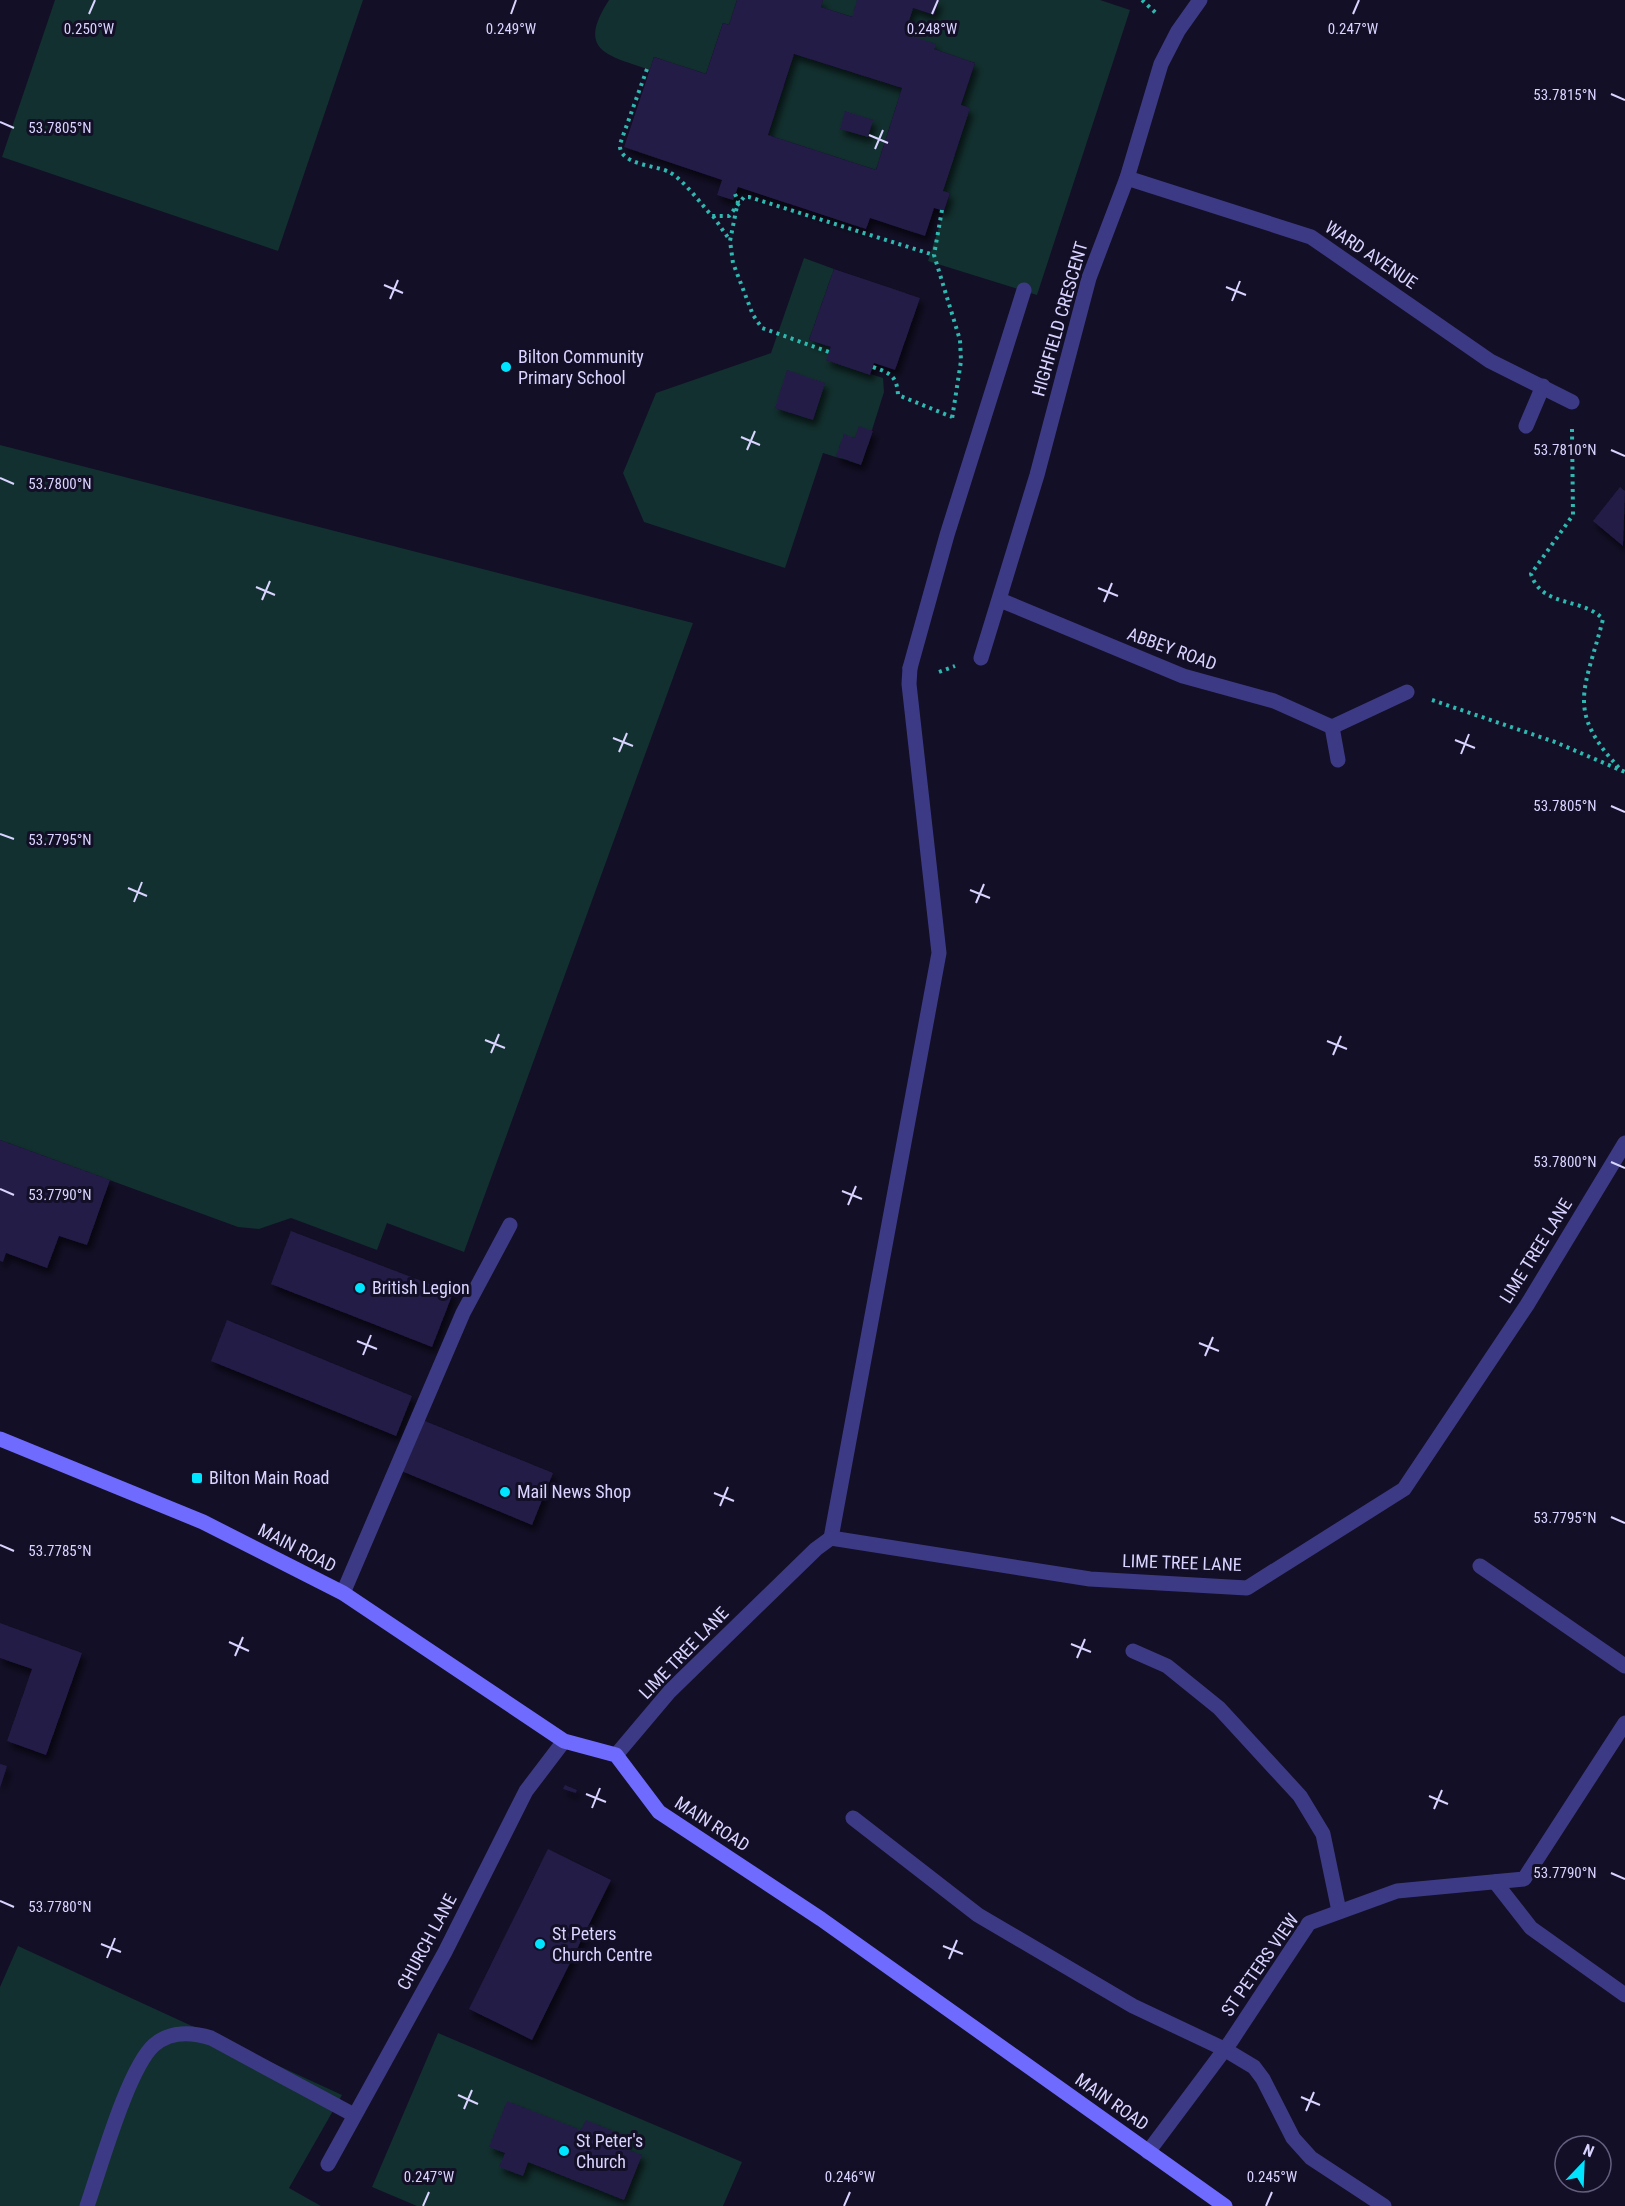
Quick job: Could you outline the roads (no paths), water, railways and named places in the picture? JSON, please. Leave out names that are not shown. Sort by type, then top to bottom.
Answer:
[{"type":"main road","name":"MAIN ROAD","points":[[0,1439],[203,1522],[343,1593],[564,1741],[616,1755],[659,1812],[821,1919],[1225,2206]]},
{"type":"street","name":"HIGHFIELD CRESCENT","points":[[981,658],[1000,600],[1089,278],[1127,178],[1161,64],[1178,31],[1200,0]]},
{"type":"street","name":"WARD AVENUE","points":[[1127,178],[1311,237],[1490,361],[1572,402]]},
{"type":"street","points":[[831,1538],[939,953],[909,668],[947,535],[1024,290]]},
{"type":"street","points":[[1526,426],[1543,386]]},
{"type":"street","name":"ABBEY ROAD","points":[[1000,600],[1183,676],[1274,701],[1332,728]]},
{"type":"street","points":[[1338,760],[1332,728],[1407,692]]},
{"type":"street","name":"LIME TREE LANE","points":[[616,1755],[670,1691],[816,1549],[831,1538],[1090,1579],[1247,1588],[1404,1488],[1527,1305],[1625,1143]]},
{"type":"street","points":[[343,1593],[463,1313],[510,1225]]},
{"type":"street","points":[[1480,1566],[1625,1666]]},
{"type":"street","points":[[1133,1651],[1167,1666],[1219,1708],[1300,1796],[1323,1834],[1339,1911]]},
{"type":"street","name":"ST PETERS VIEW","points":[[1148,2152],[1224,2049],[1308,1923],[1397,1890],[1524,1879],[1625,1723]]},
{"type":"street","name":"CHURCH LANE","points":[[328,2164],[445,1952],[526,1791],[564,1741]]},
{"type":"street","points":[[853,1818],[978,1915],[1133,2006],[1224,2049],[1254,2067],[1263,2079],[1293,2138],[1311,2158],[1384,2206]]},
{"type":"street","points":[[1495,1882],[1532,1928],[1625,1995]]},
{"type":"street","points":[[87,2206],[137,2066],[155,2044],[165,2038],[195,2033],[211,2038],[354,2115]]},
{"type":"place","name":"Bilton Community Primary School","points":[[506,367]]},
{"type":"place","name":"British Legion","points":[[360,1288]]},
{"type":"place","name":"Bilton Main Road","points":[[197,1478]]},
{"type":"place","name":"Mail News Shop","points":[[505,1492]]},
{"type":"place","name":"St Peters Church Centre","points":[[540,1944]]},
{"type":"place","name":"St Peter's Church","points":[[564,2151]]}]
